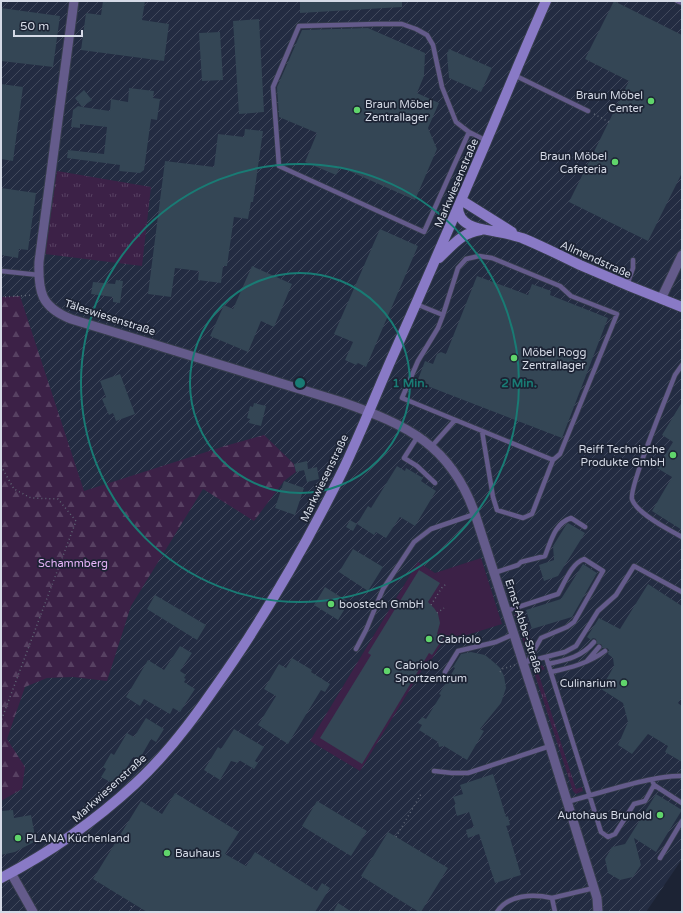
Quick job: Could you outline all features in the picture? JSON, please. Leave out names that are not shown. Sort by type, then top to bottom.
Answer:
[{"type":"street","name":"Täleswiesenstraße","points":[[74,1],[38,275],[39,285],[46,301],[56,312],[71,319],[342,402],[369,412]]},
{"type":"street","name":"Markwiesenstraße","points":[[1,878],[55,847],[92,821],[144,775],[183,732],[219,682],[283,582],[306,542],[342,471],[369,412],[546,1]]},
{"type":"street","name":"Allmendstraße","points":[[522,239],[497,232],[481,230],[470,225],[461,218],[458,212],[459,204],[522,239],[627,285],[682,307]]},
{"type":"street","points":[[434,262],[440,258],[460,237],[474,231],[481,230]]},
{"type":"street","points":[[661,299],[682,255]]},
{"type":"street","name":"Ernst-Abbe-Straße","points":[[369,412],[392,421],[432,446],[455,472],[469,497],[514,634],[521,663],[550,746],[597,898],[598,912]]},
{"type":"street","points":[[10,873],[33,912]]},
{"type":"lane","points":[[677,1],[682,3]]},
{"type":"lane","points":[[469,132],[424,232],[278,166],[273,87],[299,26],[402,24],[422,32],[427,36],[433,45],[444,94],[456,122],[469,132],[487,141]]},
{"type":"lane","points":[[514,75],[588,111]]},
{"type":"lane","points":[[482,431],[493,497],[497,510],[523,518],[532,514],[553,460],[560,454],[617,314],[571,296],[560,286],[492,258],[478,256],[466,259],[458,268],[438,328],[418,361],[402,398],[553,460]]},
{"type":"lane","points":[[627,285],[633,268],[633,260]]},
{"type":"lane","points":[[1,271],[38,275]]},
{"type":"lane","points":[[416,304],[443,316]]},
{"type":"lane","points":[[682,365],[675,375],[633,486],[632,499],[643,514],[682,537]]},
{"type":"lane","points":[[432,446],[455,420]]},
{"type":"lane","points":[[418,436],[404,458],[417,466],[435,483]]},
{"type":"lane","points":[[356,649],[366,630],[383,589],[414,542],[431,528],[475,514]]},
{"type":"lane","points":[[494,573],[528,560],[545,556],[555,532],[563,521],[571,518],[585,527]]},
{"type":"lane","points":[[506,611],[558,594],[572,569],[578,562],[584,559],[603,571],[574,622],[567,627],[541,638],[521,663]]},
{"type":"lane","points":[[521,663],[565,652],[576,646],[598,611],[616,595],[634,566],[682,592]]},
{"type":"lane","points":[[445,672],[458,651],[496,642],[514,634]]},
{"type":"lane","points":[[548,664],[572,658],[583,653],[594,642]]},
{"type":"lane","points":[[587,661],[599,647]]},
{"type":"lane","points":[[551,672],[579,665],[597,657],[605,651]]},
{"type":"lane","points":[[546,657],[601,832],[608,837],[615,834],[634,804],[645,801],[654,785]]},
{"type":"lane","points":[[434,771],[444,773],[468,773],[550,746]]},
{"type":"lane","points":[[567,802],[589,795],[672,775],[682,776]]},
{"type":"lane","points":[[652,780],[654,785],[682,803]]},
{"type":"lane","points":[[660,858],[682,821]]},
{"type":"lane","points":[[497,912],[508,901],[526,896],[552,898],[594,888]]},
{"type":"lane","points":[[552,898],[555,912]]},
{"type":"path","points":[[588,111],[609,122]]},
{"type":"path","points":[[1,297],[42,294]]},
{"type":"path","points":[[1,466],[14,489],[31,498],[58,499],[76,521],[1,721]]},
{"type":"path","points":[[431,605],[443,586],[447,584]]},
{"type":"path","points":[[438,613],[444,608]]},
{"type":"path","points":[[500,672],[502,669],[521,663]]},
{"type":"path","points":[[396,837],[421,794]]},
{"type":"shaded area","points":[[1,1],[682,1],[682,859],[646,912],[1,912]]},
{"type":"green space","points":[[57,171],[151,187],[142,266],[45,254]]},
{"type":"green space","name":"Schammberg","points":[[20,296],[84,491],[264,435],[294,464],[296,472],[284,481],[254,521],[203,489],[131,606],[107,681],[73,677],[47,678],[25,687],[7,739],[25,767],[22,789],[1,801],[1,297]]},
{"type":"green space","name":"Cabriolo Sportzentrum","points":[[481,558],[502,624],[442,643],[430,662],[428,660],[360,771],[310,741],[418,562],[435,573]]},
{"type":"green space","points":[[517,613],[528,629],[530,639],[527,648],[525,647],[515,614]]},
{"type":"green space","points":[[542,665],[545,669],[538,672],[576,789],[582,787],[583,791],[576,794],[573,791],[535,675],[539,667]]},
{"type":"building","points":[[103,1],[145,1],[142,20],[169,24],[164,61],[81,50],[86,13],[101,15]]},
{"type":"building","points":[[300,1],[402,1],[402,7],[300,13]]},
{"type":"building","name":"Braun Möbel Center","points":[[614,1],[682,35],[682,173],[648,241],[569,202],[629,81],[585,59]]},
{"type":"building","points":[[1,8],[60,16],[53,67],[1,61]]},
{"type":"building","points":[[259,19],[264,112],[239,114],[233,21]]},
{"type":"building","name":"Braun Möbel Zentrallager","points":[[368,28],[425,53],[424,76],[417,93],[439,103],[428,128],[437,149],[415,200],[340,167],[336,175],[305,162],[317,133],[279,117],[277,87],[302,30]]},
{"type":"building","points":[[220,32],[223,80],[202,81],[199,33]]},
{"type":"building","points":[[449,49],[492,68],[481,92],[449,78],[447,54]]},
{"type":"building","points":[[1,84],[23,87],[13,161],[1,159]]},
{"type":"building","points":[[129,88],[154,91],[153,98],[160,99],[157,120],[151,119],[144,170],[140,173],[119,171],[120,165],[67,158],[68,150],[104,154],[107,127],[80,124],[80,128],[71,127],[73,110],[78,106],[110,111],[111,99],[128,102]]},
{"type":"building","points":[[84,90],[92,100],[82,107],[75,98]]},
{"type":"building","points":[[245,129],[263,131],[253,202],[251,202],[248,219],[234,217],[227,266],[223,266],[221,283],[198,280],[199,271],[175,268],[171,297],[148,294],[165,161],[214,167],[218,134],[244,137]]},
{"type":"building","points":[[1,188],[36,193],[28,250],[19,249],[18,258],[1,255]]},
{"type":"building","points":[[380,229],[418,246],[366,367],[358,363],[356,365],[345,360],[353,342],[334,334]]},
{"type":"building","points":[[252,266],[292,284],[274,327],[261,321],[248,352],[210,336],[224,305],[233,309]]},
{"type":"building","name":"Möbel Rogg Zentrallager","points":[[477,276],[528,295],[532,284],[551,291],[550,295],[608,318],[562,438],[417,382],[425,361],[433,364],[437,354],[441,352],[446,354]]},
{"type":"building","points":[[116,280],[123,281],[120,303],[113,302],[113,297],[91,294],[93,282],[115,284]]},
{"type":"building","points":[[120,374],[135,414],[116,421],[113,413],[109,415],[102,399],[106,397],[100,381]]},
{"type":"building","name":"Reiff Technische Produkte GmbH","points":[[682,402],[682,530],[652,511],[672,477],[657,468],[673,442],[662,435]]},
{"type":"building","points":[[254,403],[266,406],[261,426],[249,423],[250,419],[247,418],[250,406],[253,407]]},
{"type":"building","points":[[307,461],[308,469],[296,472],[294,464]]},
{"type":"building","points":[[397,466],[405,471],[406,468],[423,478],[421,481],[436,491],[415,526],[400,517],[386,538],[376,532],[374,535],[357,524],[368,506],[371,508]]},
{"type":"building","points":[[317,467],[319,479],[307,482],[304,470]]},
{"type":"building","points":[[284,481],[304,488],[295,515],[275,508]]},
{"type":"building","points":[[350,520],[357,524],[353,531],[346,527]]},
{"type":"building","points":[[568,523],[585,533],[558,576],[544,581],[539,565],[554,560],[553,546]]},
{"type":"building","points":[[353,549],[383,567],[368,591],[339,572]]},
{"type":"building","points":[[583,564],[597,573],[572,617],[532,629],[526,610],[561,599]]},
{"type":"building","points":[[419,570],[440,583],[428,602],[438,614],[440,623],[437,634],[443,638],[432,655],[429,653],[362,764],[320,738],[371,655],[368,653]]},
{"type":"building","points":[[648,584],[682,606],[682,697],[678,703],[682,706],[682,762],[665,752],[668,746],[648,734],[632,754],[618,745],[628,722],[623,703],[601,689],[614,666],[613,658],[608,654],[609,650],[607,648],[603,648],[601,644],[597,644],[596,639],[593,638],[591,640],[587,637],[599,618],[620,629]]},
{"type":"building","name":"boostech GmbH","points":[[325,587],[349,602],[338,620],[314,605]]},
{"type":"building","points":[[155,595],[206,625],[197,640],[147,609]]},
{"type":"building","points":[[180,646],[192,653],[180,671],[186,675],[184,682],[195,689],[180,712],[173,708],[170,714],[144,699],[140,706],[126,697],[148,660],[164,670]]},
{"type":"building","points":[[471,652],[485,655],[500,668],[504,676],[506,688],[501,703],[480,729],[484,731],[467,760],[444,746],[439,747],[438,742],[419,730],[422,725],[418,723],[422,717],[426,719],[441,695],[439,694],[455,668],[453,667],[461,654]]},
{"type":"building","points":[[292,658],[312,670],[311,672],[330,684],[325,692],[321,690],[288,744],[258,725],[276,696],[264,689],[279,664],[286,668]]},
{"type":"building","points":[[146,718],[164,729],[156,742],[151,739],[139,760],[133,757],[121,778],[118,776],[114,784],[101,777],[106,769],[103,767],[111,753],[114,755],[127,733],[134,737]]},
{"type":"building","points":[[234,729],[264,747],[255,761],[258,763],[254,769],[239,760],[238,763],[231,761],[220,780],[204,770],[218,747],[221,749]]},
{"type":"building","points":[[493,774],[506,817],[508,816],[510,825],[506,826],[521,875],[495,883],[479,834],[468,838],[466,830],[474,827],[469,812],[457,816],[454,805],[456,805],[453,797],[463,794],[460,785]]},
{"type":"building","name":"Bauhaus","points":[[175,793],[239,832],[225,854],[246,866],[255,852],[317,891],[322,883],[330,888],[315,912],[147,912],[93,879],[141,801],[162,814]]},
{"type":"building","points":[[656,794],[682,810],[656,852],[634,838],[641,865],[633,877],[620,880],[608,873],[605,859],[612,847],[625,844]]},
{"type":"building","points":[[317,801],[367,831],[351,856],[302,826]]},
{"type":"building","name":"PLANA Küchenland","points":[[13,810],[14,818],[31,815],[36,841],[15,852],[1,855],[1,811]]},
{"type":"building","points":[[388,832],[448,868],[421,912],[361,876]]},
{"type":"building","points":[[338,903],[352,912],[333,912]]},
{"type":"place","name":"Braun Möbel Center","points":[[651,101]]},
{"type":"place","name":"Braun Möbel Zentrallager","points":[[357,110]]},
{"type":"place","name":"Braun Möbel Cafeteria","points":[[615,162]]},
{"type":"place","name":"Möbel Rogg Zentrallager","points":[[514,358]]},
{"type":"place","name":"Reiff Technische Produkte GmbH","points":[[673,455]]},
{"type":"place","name":"boostech GmbH","points":[[331,604]]},
{"type":"place","name":"Cabriolo","points":[[429,639]]},
{"type":"place","name":"Cabriolo Sportzentrum","points":[[387,671]]},
{"type":"place","name":"Culinarium","points":[[624,683]]},
{"type":"place","name":"Autohaus Brunold","points":[[660,815]]},
{"type":"place","name":"PLANA Küchenland","points":[[18,838]]},
{"type":"place","name":"Bauhaus","points":[[167,853]]}]
